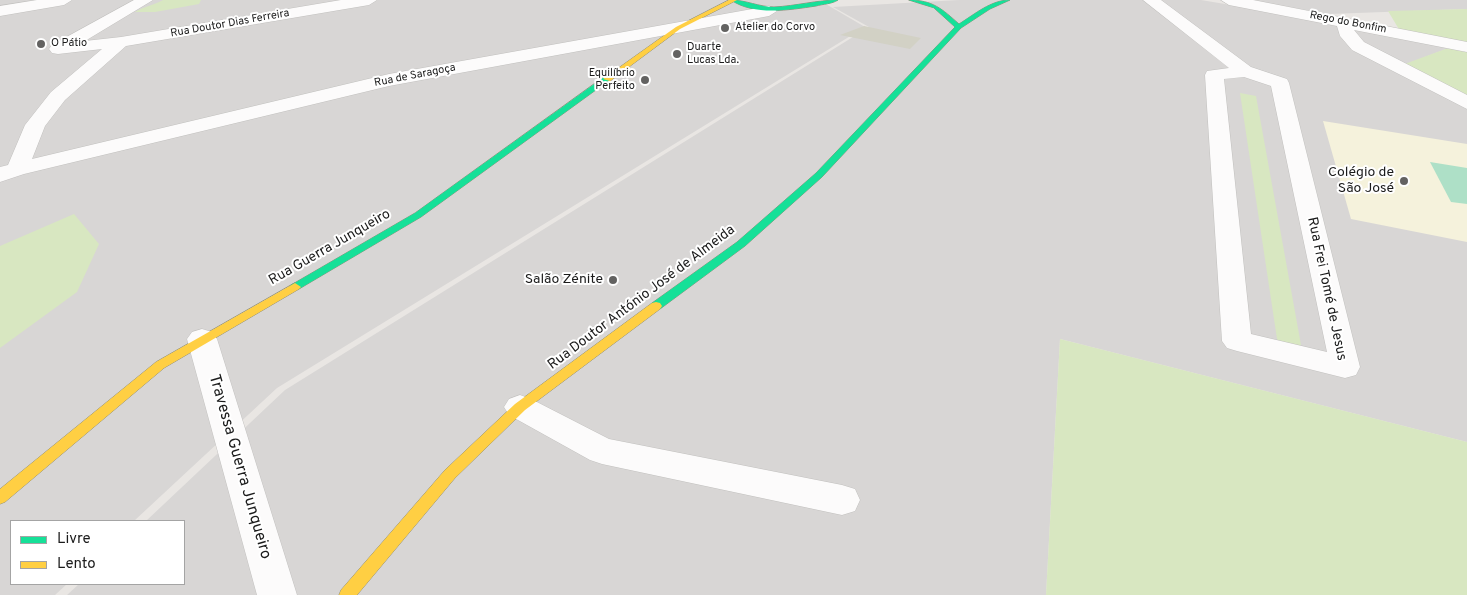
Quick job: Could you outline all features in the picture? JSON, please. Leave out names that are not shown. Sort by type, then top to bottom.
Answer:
[{"type":"street","points":[[7,9],[34,0]]},
{"type":"street","points":[[7,9],[64,0]]},
{"type":"street","name":"Rua Doutor Dias Ferreira","points":[[145,0],[58,49],[121,42],[369,0]]},
{"type":"street","points":[[734,0],[742,5],[769,11]]},
{"type":"street","name":"Rua Guerra Junqueiro","points":[[0,498],[160,365],[418,215],[678,28],[734,0]]},
{"type":"street","name":"Rua de Saragoça","points":[[9,172],[389,80],[835,0]]},
{"type":"street","points":[[912,0],[936,7],[959,27]]},
{"type":"street","name":"Rua Doutor António José de Almeida","points":[[346,595],[450,474],[520,407],[748,238],[819,175],[959,27],[988,8],[1007,0]]},
{"type":"street","name":"Rua Frei Tomé de Jesus","points":[[1150,0],[1245,71],[1280,83],[1345,367],[1237,341],[1214,75],[1245,71]]},
{"type":"street","name":"Rego do Bonfim","points":[[1229,0],[1467,47]]},
{"type":"street","points":[[1344,22],[1348,36],[1358,46],[1467,102]]},
{"type":"street","points":[[9,172],[35,126],[58,96],[121,42]]},
{"type":"street","name":"Travessa Guerra Junqueiro","points":[[202,339],[277,595]]},
{"type":"street","points":[[520,407],[602,451],[842,500]]},
{"type":"shaded area","points":[[0,0],[819,0],[865,27],[277,388],[135,520],[10,520],[10,585],[66,585],[55,595],[0,595]]},
{"type":"shaded area","points":[[959,0],[1201,0],[1403,34],[1454,46],[1394,69],[1467,107],[1467,442],[1060,339],[1046,595],[67,595],[78,585],[185,585],[185,520],[147,520],[285,390],[869,27],[833,7]]},
{"type":"shaded area","points":[[1247,0],[1467,0],[1467,9],[1329,14]]},
{"type":"shaded area","points":[[864,26],[921,38],[910,49],[840,35]]},
{"type":"shaded area","name":"Colégio de São José","points":[[1323,121],[1467,144],[1467,242],[1351,219]]},
{"type":"green space","points":[[163,0],[201,0],[199,4],[155,12],[135,12]]},
{"type":"green space","points":[[1467,9],[1467,44],[1400,31],[1388,11]]},
{"type":"green space","points":[[1448,48],[1467,52],[1467,97],[1402,65]]},
{"type":"green space","points":[[1240,93],[1256,96],[1301,345],[1298,349],[1280,344],[1277,339]]},
{"type":"green space","points":[[1430,162],[1467,168],[1467,204],[1451,202]]},
{"type":"green space","points":[[74,214],[99,244],[77,292],[0,348],[0,246]]},
{"type":"green space","points":[[1060,339],[1467,442],[1467,595],[1046,595]]},
{"type":"traffic: fast","points":[[734,0],[759,8],[772,9],[797,7],[835,0]]},
{"type":"traffic: fast","points":[[912,0],[936,7],[959,27]]},
{"type":"traffic: fast","points":[[656,306],[741,244],[819,175],[959,27],[988,8],[1007,0]]},
{"type":"traffic: fast","points":[[295,287],[418,215],[607,79]]},
{"type":"traffic: slow","points":[[607,79],[678,28],[734,0]]},
{"type":"traffic: slow","points":[[0,498],[160,365],[295,287]]},
{"type":"traffic: slow","points":[[347,595],[450,474],[520,407],[656,306]]},
{"type":"place","name":"Atelier do Corvo","points":[[725,28]]},
{"type":"place","name":"O Pátio","points":[[41,44]]},
{"type":"place","name":"Duarte Lucas Lda.","points":[[677,54]]},
{"type":"place","name":"Equilíbrio Perfeito","points":[[645,80]]},
{"type":"place","name":"Colégio de São José","points":[[1404,181]]},
{"type":"place","name":"Salão Zénite","points":[[613,280]]}]
